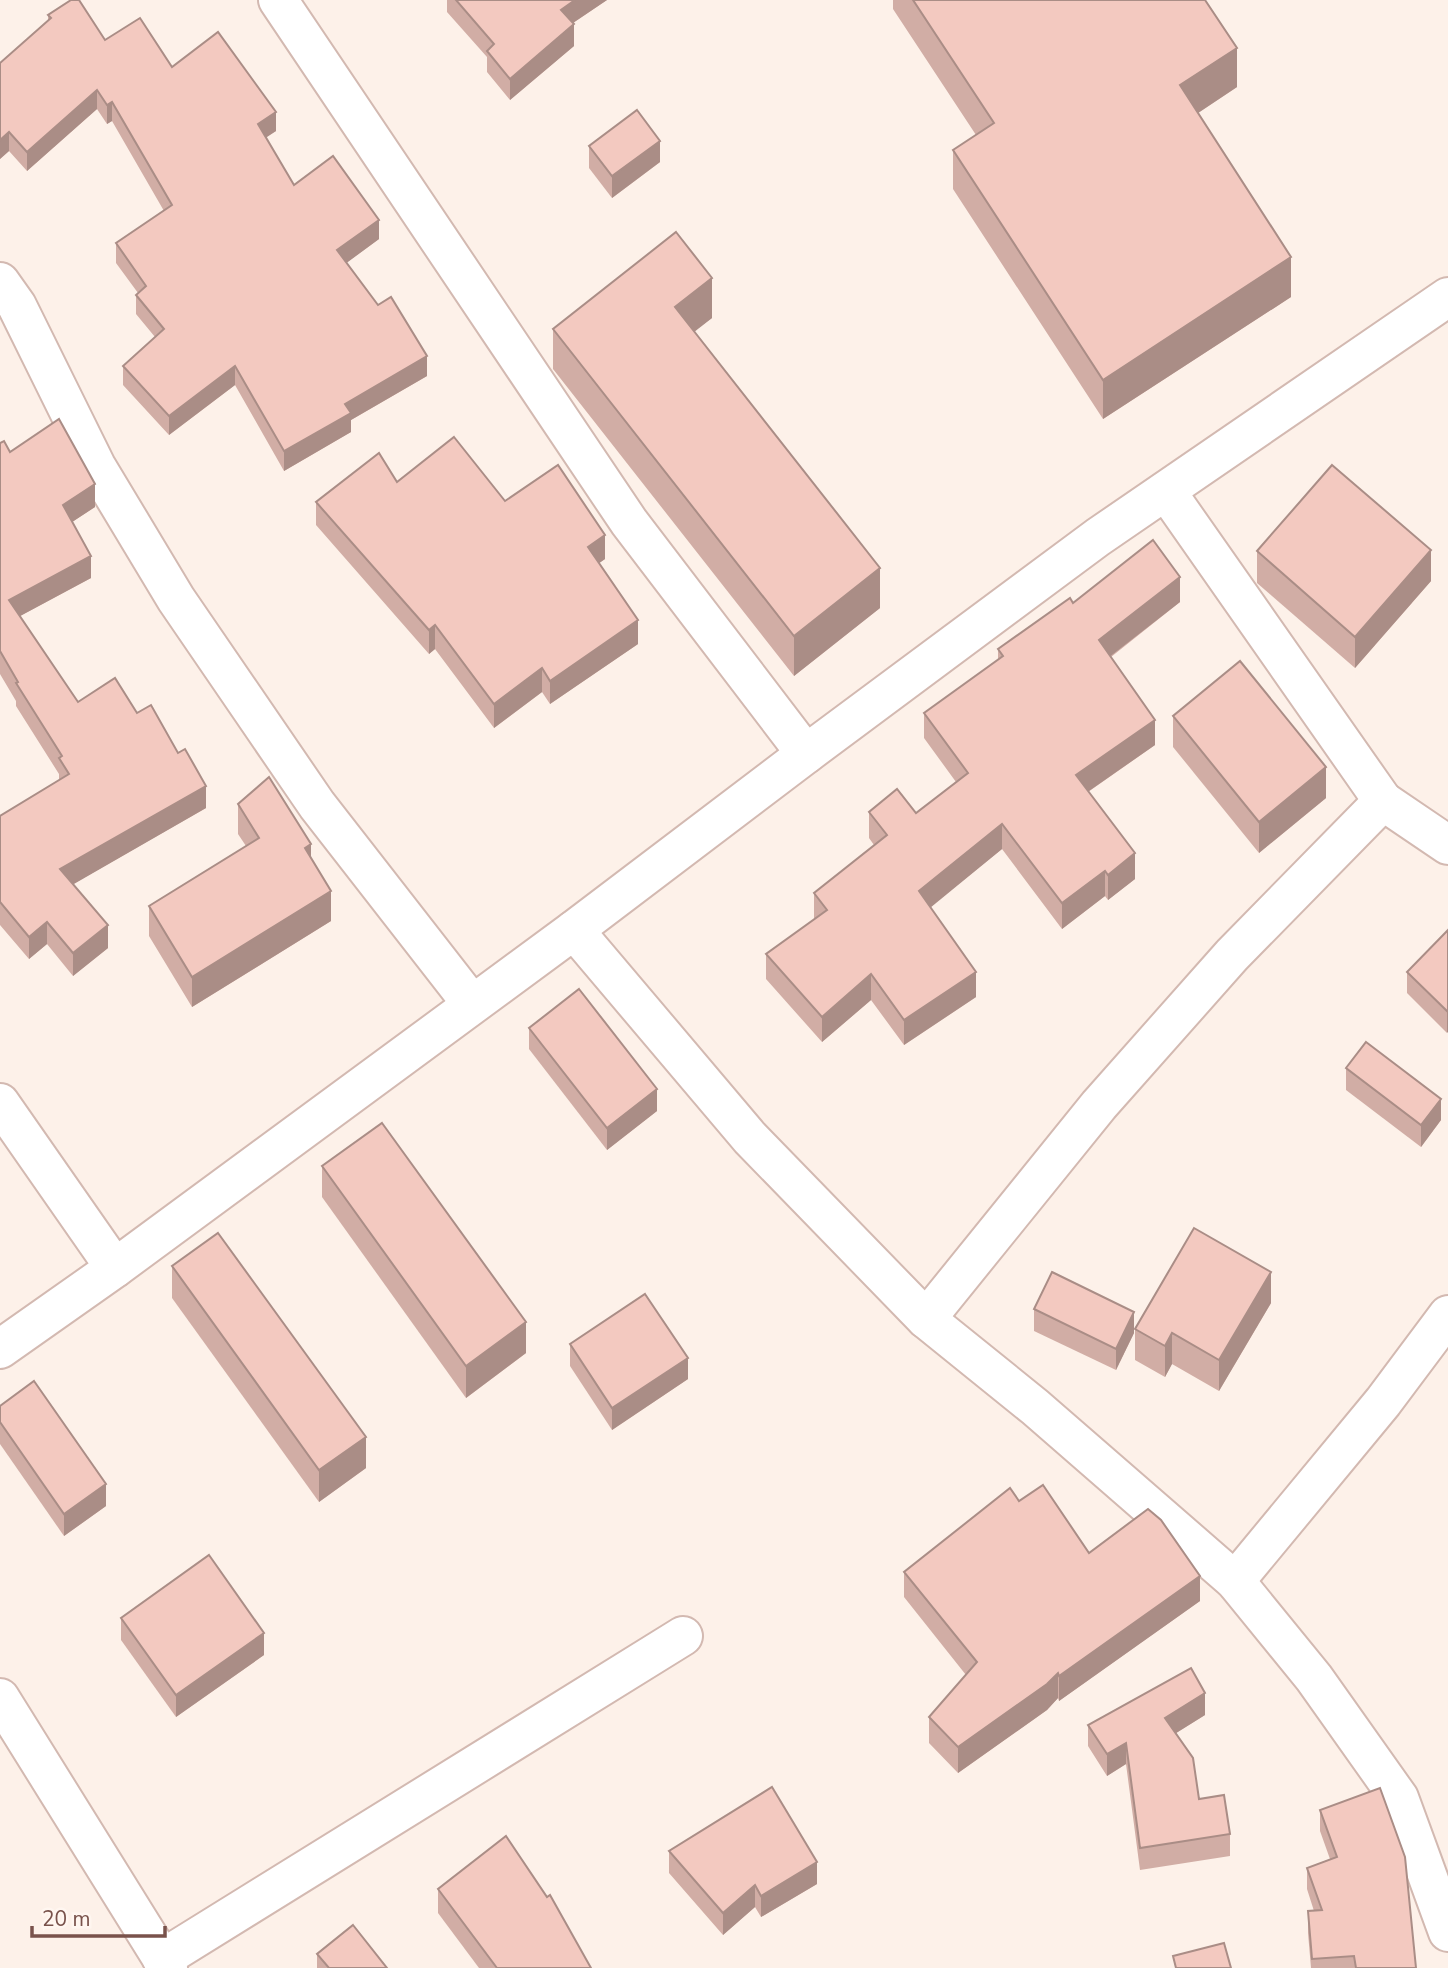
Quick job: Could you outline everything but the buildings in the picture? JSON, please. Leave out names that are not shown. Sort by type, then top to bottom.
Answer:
[{"type":"street","points":[[278,0],[629,522],[806,754]]},
{"type":"street","points":[[0,282],[17,306],[96,466],[176,599],[317,805],[472,1004]]},
{"type":"street","points":[[0,1349],[115,1268],[574,930],[1098,537],[1448,297]]},
{"type":"street","points":[[1166,491],[1383,801],[1448,845]]},
{"type":"street","points":[[926,1319],[1099,1105],[1232,955],[1383,801]]},
{"type":"street","points":[[574,930],[750,1138],[926,1319],[1035,1407],[1235,1581],[1314,1678],[1399,1798],[1448,1932]]},
{"type":"street","points":[[0,1102],[115,1268]]},
{"type":"street","points":[[1235,1581],[1383,1402],[1448,1315]]},
{"type":"street","points":[[0,1698],[165,1964],[683,1636]]}]
